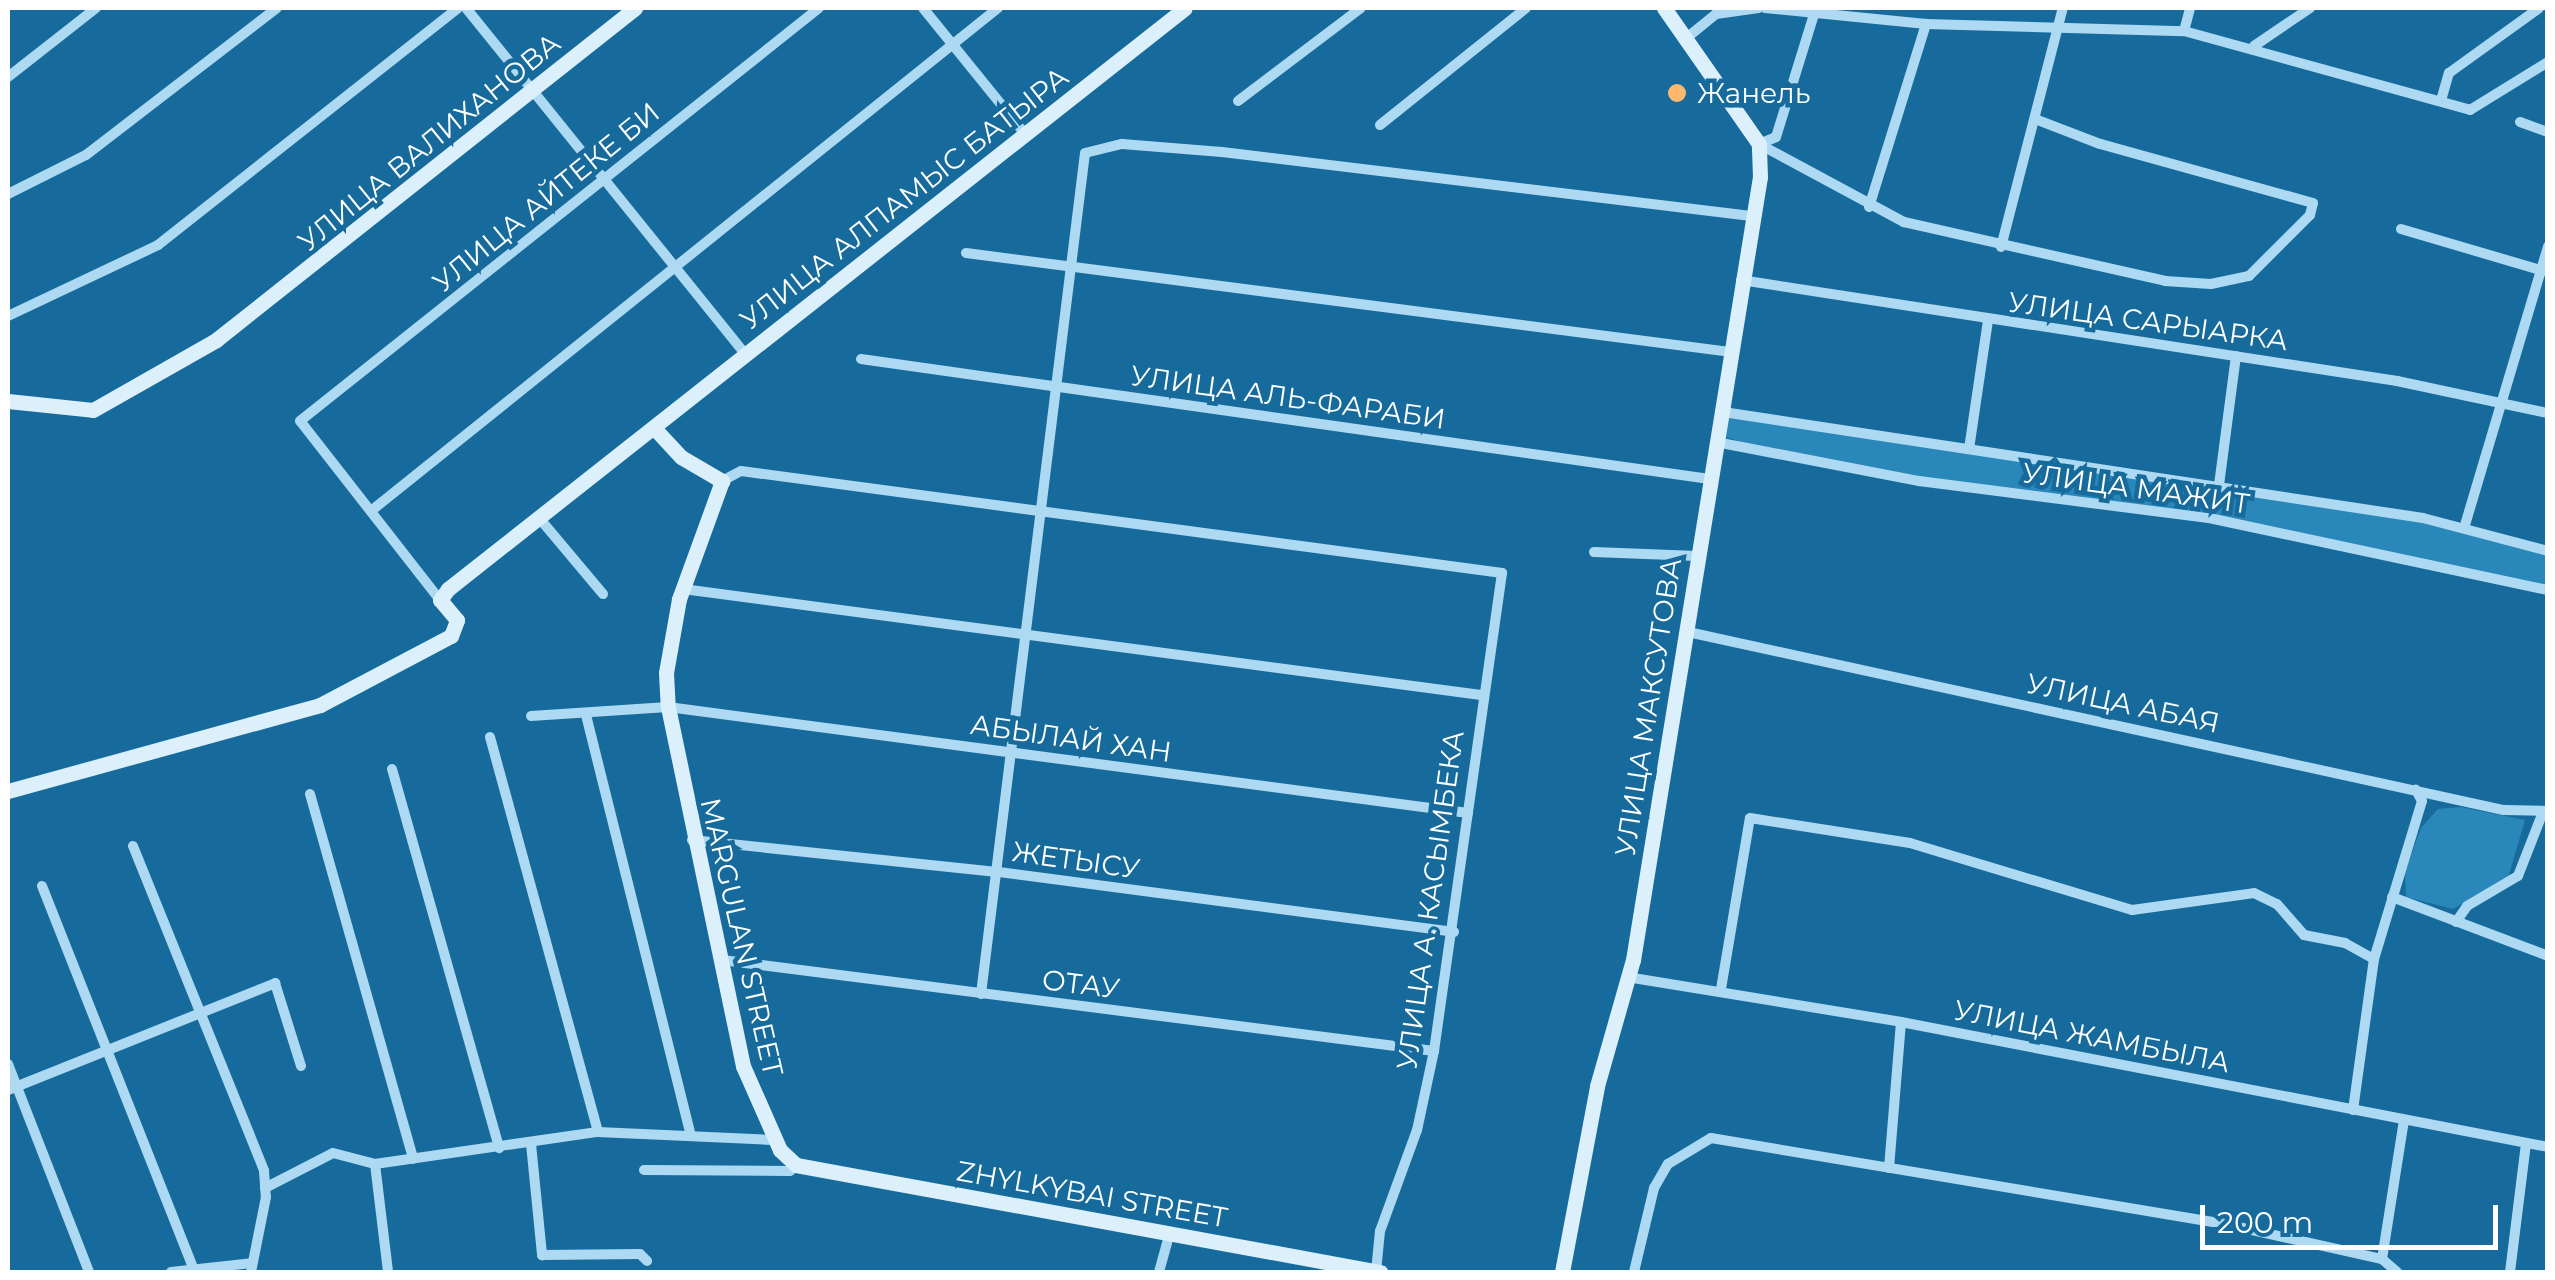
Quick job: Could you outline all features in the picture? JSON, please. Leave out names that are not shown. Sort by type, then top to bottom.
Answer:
[{"type":"street","points":[[8,77],[96,8]]},
{"type":"street","points":[[8,194],[86,154],[277,8]]},
{"type":"street","points":[[8,316],[158,244],[458,8]]},
{"type":"street","points":[[466,8],[746,355]]},
{"type":"street","name":"УЛИЦА ВАЛИХАНОВА","points":[[8,401],[93,410],[254,315],[635,8]]},
{"type":"street","name":"УЛИЦА АЙТЕКЕ БИ","points":[[370,510],[300,421],[820,8]]},
{"type":"street","points":[[923,8],[1026,135]]},
{"type":"street","points":[[8,791],[320,706],[451,636],[457,620],[370,510],[998,8]]},
{"type":"street","name":"УЛИЦА АЛПАМЫС БАТЫРА","points":[[440,600],[1185,8]]},
{"type":"street","points":[[1238,101],[1361,8]]},
{"type":"street","points":[[1380,125],[1526,8]]},
{"type":"street","points":[[1664,8],[1759,144],[1869,207],[2001,247],[2211,284],[2262,268],[2310,215],[2313,202],[2100,144],[2035,119]]},
{"type":"street","points":[[1684,40],[1716,14],[1762,8],[1926,24],[2184,30],[2481,109],[2548,62]]},
{"type":"street","points":[[2001,247],[2062,8]]},
{"type":"street","points":[[2184,30],[2190,8]]},
{"type":"street","points":[[2254,46],[2310,8]]},
{"type":"street","points":[[2442,97],[2449,72],[2539,8]]},
{"type":"street","points":[[1759,144],[1776,137],[1815,11]]},
{"type":"street","points":[[1869,207],[1926,24]]},
{"type":"street","points":[[2520,122],[2548,132]]},
{"type":"street","points":[[981,994],[1030,633],[1085,154],[1122,144],[1751,216]]},
{"type":"street","name":"УЛИЦА МАКСУТОВА","points":[[1562,1272],[1597,1086],[1626,977],[1688,632],[1759,144]]},
{"type":"street","points":[[2401,229],[2544,271]]},
{"type":"street","points":[[2465,526],[2544,271],[2548,246]]},
{"type":"street","points":[[966,252],[1730,352]]},
{"type":"street","name":"УЛИЦА САРЫАРКА","points":[[1741,280],[2236,356],[2505,401],[2548,413]]},
{"type":"street","points":[[1968,449],[1988,320]]},
{"type":"street","points":[[2219,485],[2236,356]]},
{"type":"street","name":"УЛИЦА АЛЬ-ФАРАБИ","points":[[861,359],[1710,479]]},
{"type":"street","points":[[1722,412],[2219,485],[2465,526],[2548,551]]},
{"type":"street","points":[[655,429],[680,456],[722,481],[741,471],[1044,512]]},
{"type":"street","name":"УЛИЦА МАЖИТ","points":[[1716,442],[1919,481],[2209,518],[2548,590]]},
{"type":"street","name":"MARGULAN STREET","points":[[722,481],[683,589],[666,672],[668,708],[692,840],[722,960],[742,1066],[772,1140],[796,1165]]},
{"type":"street","name":"УЛИЦА А. КАСЫМБЕКА","points":[[1044,512],[1478,571],[1487,566],[1502,572],[1480,695],[1454,932],[1434,1050],[1416,1130],[1380,1230],[1377,1272]]},
{"type":"street","points":[[540,519],[603,594]]},
{"type":"street","points":[[1594,552],[1697,556]]},
{"type":"street","points":[[683,589],[1480,695]]},
{"type":"street","name":"УЛИЦА АБАЯ","points":[[1688,632],[2416,790],[2545,812]]},
{"type":"street","name":"АБЫЛАЙ ХАН","points":[[531,716],[668,708],[1468,814]]},
{"type":"street","points":[[586,715],[691,1136]]},
{"type":"street","points":[[490,738],[598,1132]]},
{"type":"street","points":[[392,769],[499,1148]]},
{"type":"street","points":[[2353,1110],[2374,959],[2422,801],[2416,790]]},
{"type":"street","points":[[310,794],[413,1159]]},
{"type":"street","points":[[2456,922],[2467,906],[2518,876],[2545,812]]},
{"type":"street","points":[[1721,989],[1750,818],[1910,843],[2132,910],[2254,893],[2277,904],[2304,936],[2345,942],[2374,959]]},
{"type":"street","name":"ЖЕТЫСУ","points":[[692,840],[999,872],[1454,932]]},
{"type":"street","points":[[134,846],[265,1188],[251,1268],[171,1272]]},
{"type":"street","points":[[42,886],[194,1270]]},
{"type":"street","points":[[2392,897],[2548,956]]},
{"type":"street","name":"ОТАУ","points":[[722,960],[1434,1050]]},
{"type":"street","name":"УЛИЦА ЖАМБЫЛА","points":[[1626,977],[1721,989],[1902,1022],[2548,1147]]},
{"type":"street","points":[[13,1089],[275,984],[301,1066]]},
{"type":"street","points":[[1888,1168],[1902,1022]]},
{"type":"street","points":[[8,1064],[13,1089],[90,1272]]},
{"type":"street","points":[[2382,1259],[2404,1120]]},
{"type":"street","points":[[265,1188],[333,1153],[375,1164],[598,1132],[772,1140]]},
{"type":"street","points":[[1634,1272],[1654,1188],[1668,1164],[1692,1145],[1710,1138],[2226,1224],[2382,1259],[2397,1272]]},
{"type":"street","points":[[2510,1272],[2526,1143]]},
{"type":"street","points":[[531,1144],[542,1254],[640,1254],[646,1261]]},
{"type":"street","points":[[375,1164],[388,1272]]},
{"type":"street","points":[[644,1170],[790,1171],[796,1165]]},
{"type":"street","name":"ZHYLKYBAI STREET","points":[[796,1165],[1377,1272]]},
{"type":"street","points":[[1160,1272],[1170,1232]]},
{"type":"shaded area","points":[[1719,411],[2462,528],[2547,552],[2547,591],[2210,519],[1786,457],[1714,433]]},
{"type":"shaded area","points":[[2460,807],[2525,820],[2508,878],[2453,909],[2406,897],[2405,872],[2421,828],[2438,809]]},
{"type":"place","name":"Жанель","points":[[1677,93]]}]
